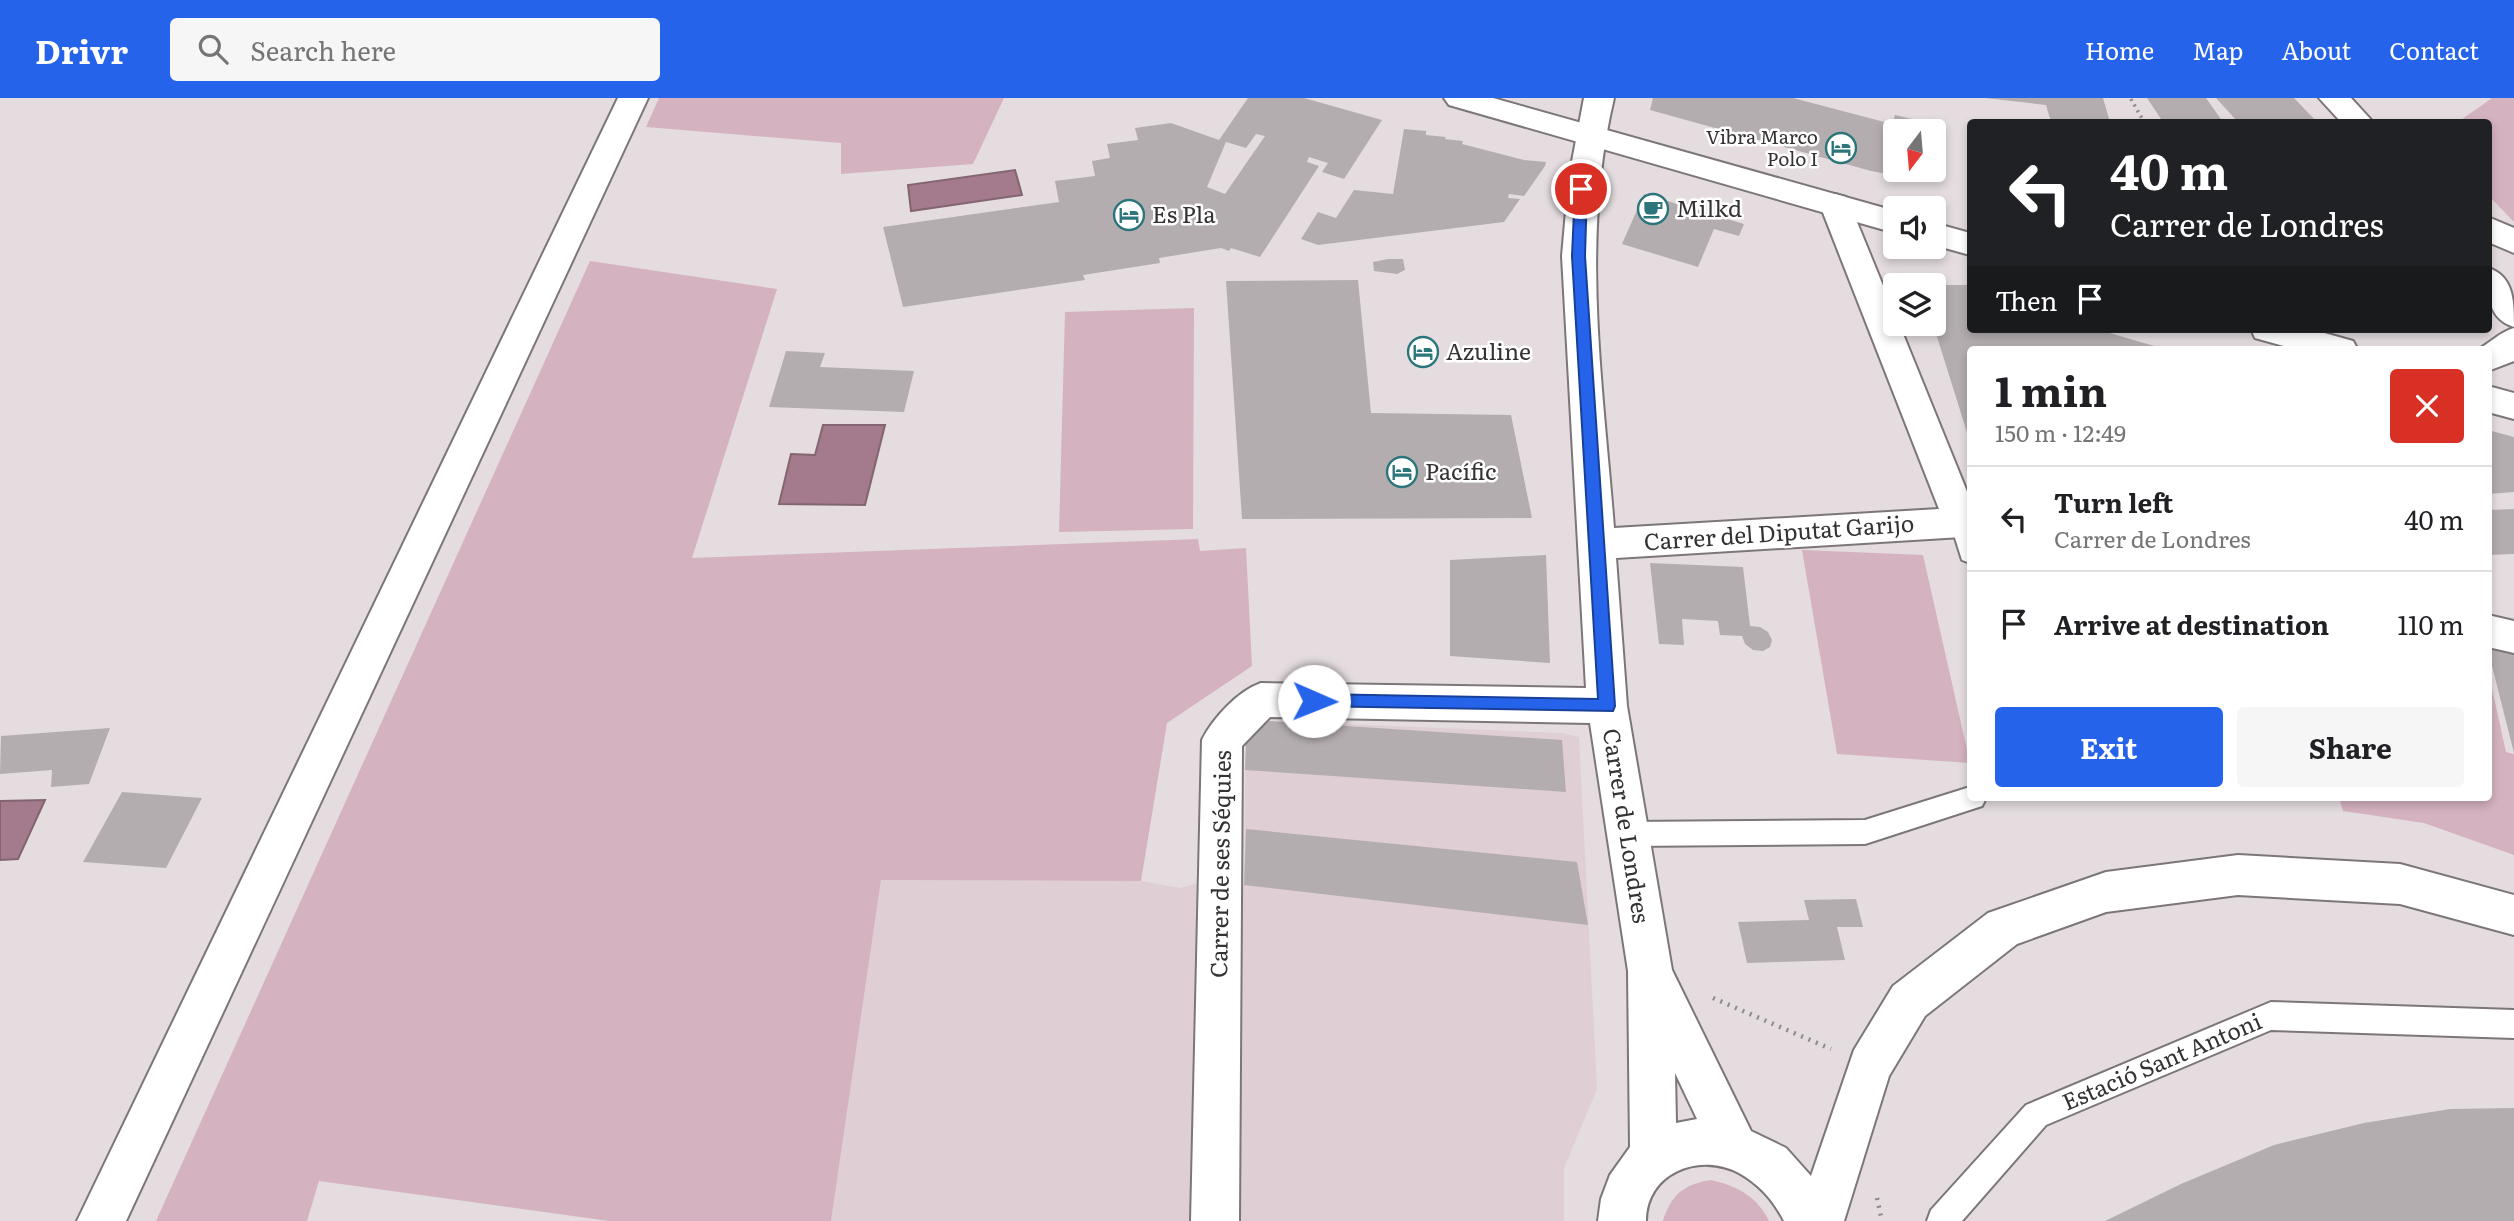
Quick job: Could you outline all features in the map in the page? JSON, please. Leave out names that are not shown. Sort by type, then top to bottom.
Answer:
[{"type":"street","points":[[100,1221],[622,112],[633,98]]},
{"type":"street","points":[[1459,98],[1883,219]]},
{"type":"street","name":"Carrer de Londres","points":[[1599,98],[1589,135],[1581,189],[1578,256],[1607,706],[1650,971],[1654,1155]]},
{"type":"street","points":[[2334,98],[2355,119]]},
{"type":"street","points":[[1835,205],[1966,537]]},
{"type":"street","points":[[2492,230],[2514,242]]},
{"type":"street","points":[[1946,237],[1967,243]]},
{"type":"street","points":[[2492,285],[2514,315]]},
{"type":"street","points":[[2281,333],[2327,346]]},
{"type":"street","points":[[2492,357],[2504,351],[2514,340]]},
{"type":"street","points":[[2492,400],[2514,406]]},
{"type":"street","name":"Carrer del Diputat Garijo","points":[[1596,544],[1966,537]]},
{"type":"street","points":[[2492,632],[2514,636]]},
{"type":"street","name":"Carrer de ses Séquies","points":[[1216,1221],[1223,740],[1261,700],[1607,706]]},
{"type":"street","points":[[1820,1221],[1870,1066],[1909,1001],[2003,928],[2106,892],[2238,875],[2400,884],[2514,915]]},
{"type":"street","name":"Carrer de Londres","points":[[1650,971],[1734,1146]]},
{"type":"street","points":[[1622,1221],[1632,1179],[1654,1155],[1692,1140],[1734,1146],[1770,1166],[1799,1197],[1808,1221]]},
{"type":"lane","points":[[1628,834],[1866,832],[1967,800]]},
{"type":"lane","name":"Estació Sant Antoni","points":[[1942,1221],[2036,1115],[2271,1016],[2514,1024]]},
{"type":"path","points":[[2131,99],[2142,119]]},
{"type":"path","points":[[1650,971],[1870,1066]]},
{"type":"path","points":[[1876,1195],[1882,1221]]},
{"type":"shaded area","points":[[659,98],[1004,98],[973,164],[841,174],[841,143],[646,127]]},
{"type":"shaded area","points":[[2492,98],[2514,98],[2514,222],[2492,199],[2492,119],[2462,119]]},
{"type":"shaded area","points":[[1015,170],[1022,195],[911,211],[908,185]]},
{"type":"shaded area","points":[[590,261],[777,289],[692,558],[1198,539],[1200,551],[1246,548],[1252,666],[1167,723],[1141,881],[881,880],[831,1221],[609,1221],[319,1181],[307,1221],[156,1221]]},
{"type":"shaded area","points":[[1194,308],[1193,529],[1059,532],[1065,312]]},
{"type":"shaded area","points":[[823,425],[885,425],[865,505],[779,504],[791,454],[815,455]]},
{"type":"shaded area","points":[[1802,550],[1923,555],[1967,750],[1967,763],[1837,754]]},
{"type":"shaded area","points":[[2492,689],[2506,752],[2514,754],[2514,855],[2424,823],[2343,811],[2340,801],[2492,801]]},
{"type":"shaded area","points":[[1269,721],[1562,733],[1579,737],[1597,1089],[1564,1168],[1564,1221],[831,1221],[881,880],[1141,881],[1180,888],[1201,882],[1244,885],[1246,742]]},
{"type":"shaded area","points":[[45,800],[18,859],[0,860],[0,801]]},
{"type":"shaded area","points":[[1711,1180],[1745,1193],[1759,1205],[1769,1221],[1663,1221],[1670,1204],[1680,1192],[1693,1184]]},
{"type":"building","name":"Es Pla","points":[[1248,98],[1304,98],[1382,120],[1344,179],[1322,172],[1328,163],[1309,157],[1307,162],[1319,166],[1260,257],[1231,248],[1229,251],[1221,248],[1159,258],[1160,263],[1083,275],[1085,280],[903,307],[883,227],[1059,202],[1055,181],[1095,176],[1092,161],[1110,158],[1107,144],[1138,140],[1135,128],[1171,123],[1219,140]],"holes":[[[1256,134],[1265,136],[1225,194],[1207,187],[1226,142],[1246,148]]]},
{"type":"building","name":"Vibra Marco Polo I","points":[[1653,98],[1793,98],[1883,122],[1883,173],[1871,171],[1650,110]]},
{"type":"building","points":[[1985,98],[2103,98],[2109,119],[2050,119],[2046,105]]},
{"type":"building","points":[[2147,98],[2206,98],[2221,119],[2161,119]]},
{"type":"building","points":[[2216,98],[2294,98],[2314,119],[2235,119]]},
{"type":"building","name":"Vibra Marco Polo I","points":[[1895,115],[1912,119],[1894,119]]},
{"type":"building","points":[[1404,129],[1426,131],[1426,135],[1463,141],[1462,144],[1524,160],[1546,162],[1524,196],[1509,194],[1508,198],[1520,199],[1504,222],[1318,245],[1301,239],[1318,212],[1336,218],[1354,190],[1393,194]]},
{"type":"building","points":[[1644,194],[1744,224],[1739,236],[1714,229],[1698,267],[1622,244]]},
{"type":"building","points":[[1403,259],[1405,270],[1397,274],[1374,271],[1373,262]]},
{"type":"building","points":[[1358,280],[1371,413],[1511,415],[1532,518],[1242,519],[1226,281]]},
{"type":"building","points":[[1946,285],[1967,285],[1967,333],[2110,333],[2154,346],[1967,346],[1967,432],[1937,336],[1946,336]]},
{"type":"building","points":[[786,351],[825,353],[820,367],[914,371],[904,412],[769,407]]},
{"type":"building","points":[[2492,431],[2514,437],[2514,492],[2492,494]]},
{"type":"building","points":[[2514,509],[2514,554],[2492,555],[2492,510]]},
{"type":"building","points":[[1546,555],[1550,663],[1450,656],[1450,560]]},
{"type":"building","points":[[1650,563],[1743,567],[1750,626],[1760,627],[1768,632],[1772,640],[1770,647],[1763,651],[1753,650],[1745,644],[1742,636],[1720,635],[1718,621],[1682,619],[1684,645],[1659,644]]},
{"type":"building","points":[[2492,645],[2514,649],[2514,753],[2492,666]]},
{"type":"building","points":[[1269,721],[1562,740],[1566,792],[1245,770],[1246,742]]},
{"type":"building","points":[[110,728],[89,784],[51,787],[52,770],[0,774],[1,736]]},
{"type":"building","points":[[122,792],[202,798],[166,868],[83,862]]},
{"type":"building","points":[[1246,829],[1577,862],[1588,925],[1244,885]]},
{"type":"building","points":[[1856,899],[1863,927],[1837,927],[1845,960],[1747,963],[1738,922],[1809,920],[1804,900]]},
{"type":"building","points":[[2514,1108],[2514,1221],[2105,1221],[2181,1184],[2274,1145],[2364,1123],[2450,1109]]},
{"type":"place","name":"Vibra Marco Polo I","points":[[1841,148]]},
{"type":"place","name":"Milkd","points":[[1653,209]]},
{"type":"place","name":"Es Pla","points":[[1129,215]]},
{"type":"place","name":"Azuline","points":[[1423,352]]},
{"type":"place","name":"Pacífic","points":[[1402,472]]},
{"type":"route","points":[[1314,701],[1607,706],[1578,256],[1581,189]]}]
